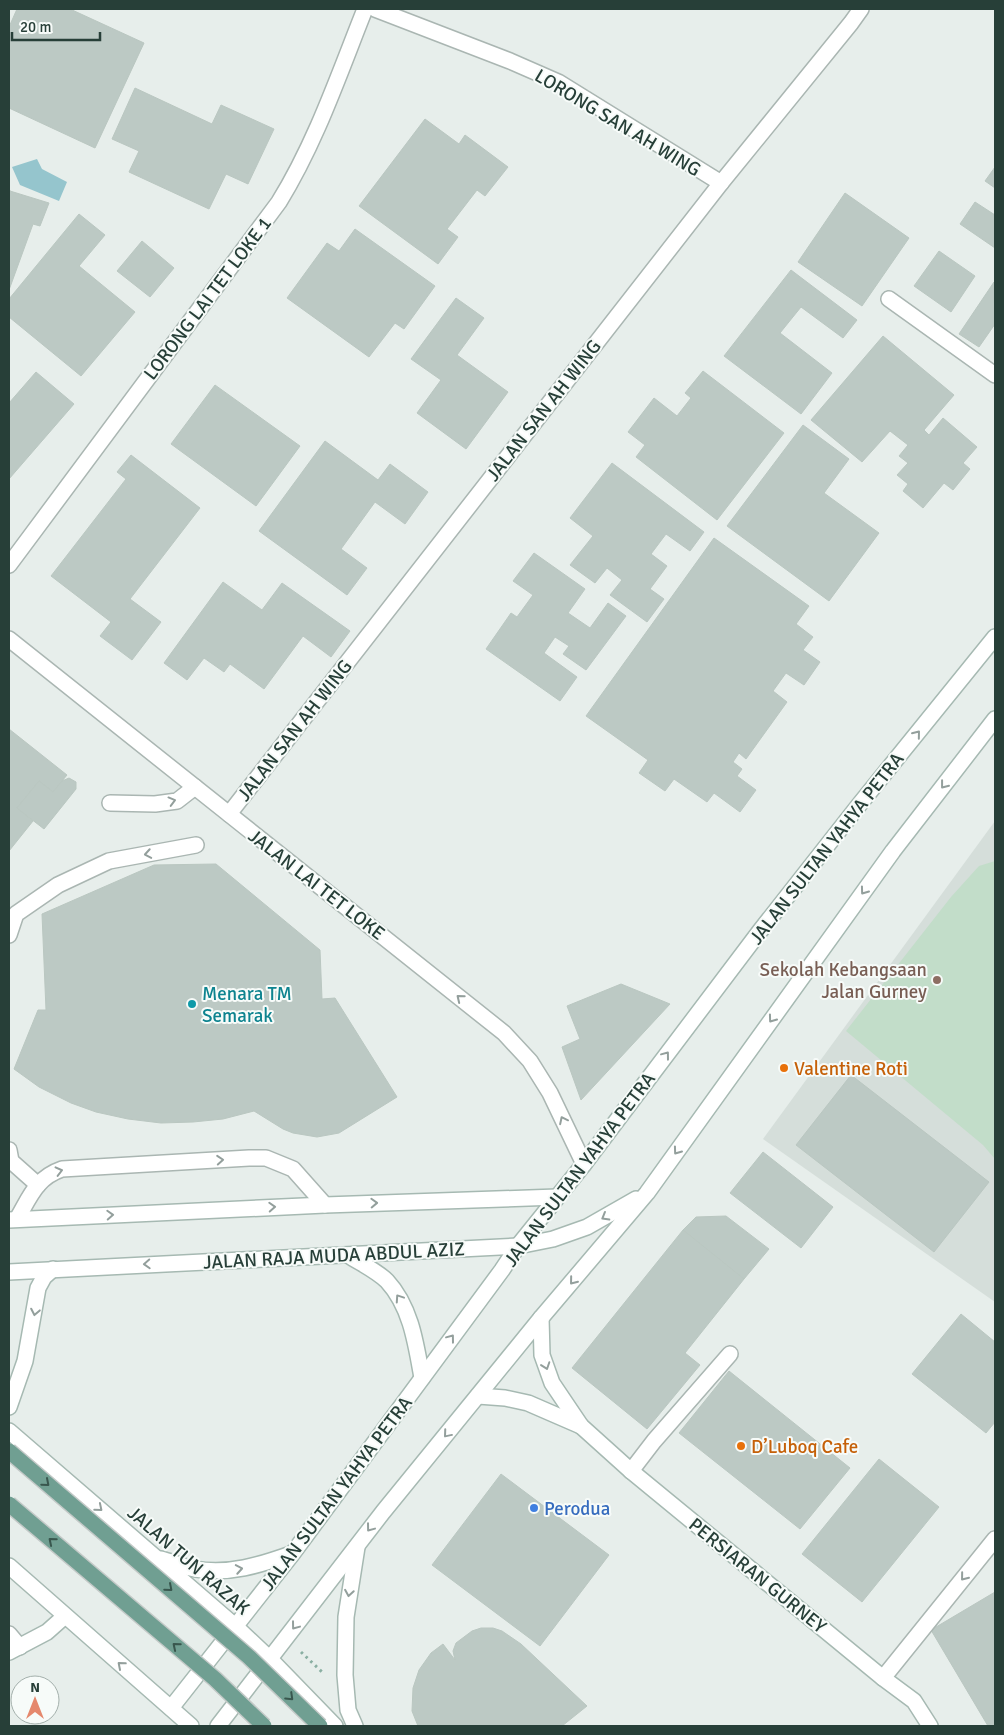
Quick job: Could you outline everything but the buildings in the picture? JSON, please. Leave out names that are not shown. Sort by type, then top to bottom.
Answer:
[{"type":"main road","name":"LORONG LAI TET LOKE 1","points":[[9,565],[278,202],[296,173],[311,143],[365,9]]},
{"type":"main road","name":"LORONG SAN AH WING","points":[[375,9],[510,60],[558,82],[721,183]]},
{"type":"main road","name":"JALAN SAN AH WING","points":[[229,814],[721,183],[851,23],[860,9]]},
{"type":"main road","points":[[889,298],[995,375]]},
{"type":"main road","name":"JALAN SULTAN YAHYA PETRA","points":[[171,1708],[292,1553],[518,1246],[584,1164],[760,930],[995,637]]},
{"type":"main road","name":"JALAN LAI TET LOKE","points":[[9,639],[504,1033],[530,1061],[545,1085],[584,1164]]},
{"type":"main road","points":[[218,1726],[383,1512],[541,1318],[647,1193],[893,851],[995,719]]},
{"type":"main road","points":[[110,803],[154,804],[177,801],[195,788]]},
{"type":"main road","points":[[9,935],[16,914],[58,885],[108,861],[196,845]]},
{"type":"main road","points":[[9,1150],[11,1161],[38,1185]]},
{"type":"main road","points":[[13,1219],[41,1180],[50,1173],[62,1170],[250,1158],[266,1158],[292,1169],[326,1205]]},
{"type":"main road","name":"JALAN RAJA MUDA ABDUL AZIZ","points":[[9,1272],[518,1246],[553,1239],[588,1227],[647,1193]]},
{"type":"main road","points":[[13,1219],[557,1197]]},
{"type":"main road","points":[[348,1255],[386,1280],[402,1303],[413,1330],[422,1378]]},
{"type":"main road","points":[[9,1407],[25,1361],[38,1288],[44,1277],[53,1269]]},
{"type":"main road","name":"PERSIARAN GURNEY","points":[[541,1318],[542,1355],[552,1383],[581,1426],[631,1471],[883,1678],[914,1701],[930,1726]]},
{"type":"main road","points":[[631,1471],[654,1441],[730,1354]]},
{"type":"main road","name":"PERSIARAN GURNEY","points":[[478,1396],[505,1398],[528,1403],[581,1426]]},
{"type":"main road","name":"JALAN TUN RAZAK","points":[[9,1432],[235,1626],[335,1726]]},
{"type":"main road","name":"JALAN TUN RAZAK","points":[[9,1451],[250,1657],[320,1726]]},
{"type":"main road","points":[[9,1504],[215,1679],[264,1726]]},
{"type":"main road","points":[[883,1678],[995,1540]]},
{"type":"main road","points":[[355,1726],[348,1710],[345,1675],[346,1617],[357,1545]]},
{"type":"main road","points":[[157,1558],[195,1569],[229,1571],[262,1564],[292,1553]]},
{"type":"main road","points":[[9,1566],[191,1726]]},
{"type":"main road","points":[[9,1634],[15,1650],[47,1632],[66,1616]]},
{"type":"path","points":[[300,1651],[326,1676]]},
{"type":"shaded area","name":"Sekolah Kebangsaan Jalan Gurney","points":[[995,821],[995,1302],[763,1139]]},
{"type":"green space","points":[[995,861],[995,1159],[983,1145],[846,1031],[951,897],[979,866]]},
{"type":"water","points":[[37,159],[42,169],[67,182],[59,201],[20,185],[12,167]]},
{"type":"place","name":"Sekolah Kebangsaan Jalan Gurney","points":[[937,980]]},
{"type":"place","name":"Menara TM Semarak","points":[[192,1004]]},
{"type":"place","name":"Valentine Roti","points":[[784,1068]]},
{"type":"place","name":"D’Luboq Cafe","points":[[741,1446]]},
{"type":"place","name":"Perodua","points":[[534,1508]]}]
